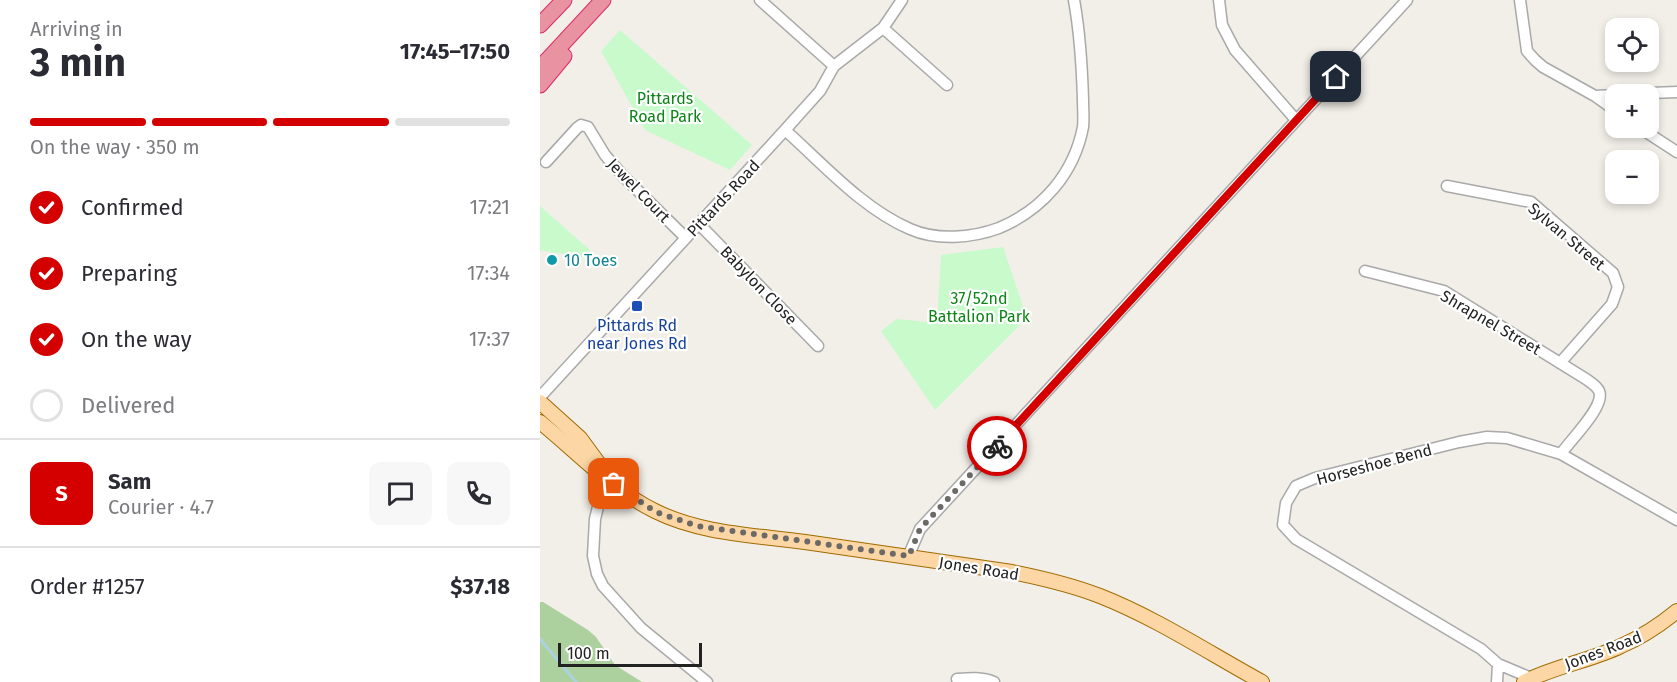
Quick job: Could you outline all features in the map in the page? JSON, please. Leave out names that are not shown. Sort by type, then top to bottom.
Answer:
[{"type":"highway","points":[[540,26],[564,0]]},
{"type":"highway","points":[[540,68],[603,0]]},
{"type":"highway","points":[[540,85],[568,50],[574,31]]},
{"type":"main road","name":"Jones Road","points":[[540,402],[580,438],[614,484]]},
{"type":"main road","name":"Jones Road","points":[[540,422],[614,484],[656,512],[697,526],[1012,572],[1051,581],[1101,596],[1150,620],[1262,682]]},
{"type":"main road","name":"Jones Road","points":[[1528,680],[1620,647],[1646,634],[1677,611]]},
{"type":"street","points":[[760,0],[834,66]]},
{"type":"street","name":"Pittards Road","points":[[540,397],[785,130],[819,91],[834,66],[883,28],[902,0]]},
{"type":"street","points":[[785,130],[869,206],[912,230],[954,237],[987,232],[1018,220],[1043,202],[1060,182],[1074,156],[1083,126],[1082,68],[1074,0]]},
{"type":"street","points":[[1218,0],[1222,25],[1235,50],[1296,120]]},
{"type":"street","points":[[909,556],[920,529],[1407,0]]},
{"type":"street","points":[[1520,0],[1527,51],[1543,68],[1605,103]]},
{"type":"street","points":[[883,28],[947,85]]},
{"type":"street","points":[[1659,93],[1677,92]]},
{"type":"street","points":[[1595,96],[1605,96]]},
{"type":"street","name":"Jewel Court","points":[[546,162],[577,128],[581,125],[588,127],[605,155],[623,176],[686,238]]},
{"type":"street","points":[[1655,138],[1677,152]]},
{"type":"street","name":"Sylvan Street","points":[[1447,186],[1531,202],[1612,273],[1618,287],[1612,304],[1560,363]]},
{"type":"street","name":"Babylon Close","points":[[699,224],[818,346]]},
{"type":"street","name":"Shrapnel Street","points":[[1365,271],[1444,291],[1586,378],[1599,389],[1601,399],[1594,413],[1569,440],[1561,454]]},
{"type":"street","name":"Horseshoe Bend","points":[[1498,663],[1480,649],[1296,539],[1283,525],[1286,503],[1296,486],[1315,478],[1459,442],[1487,437],[1507,438],[1561,454],[1677,520]]},
{"type":"street","points":[[614,484],[599,503],[595,519],[593,556],[597,574],[603,586],[641,628],[707,682]]},
{"type":"street","points":[[1497,682],[1498,663],[1528,680]]},
{"type":"street","points":[[957,679],[987,679],[994,682]]},
{"type":"green space","name":"Pittards Road Park","points":[[620,30],[752,145],[730,170],[645,130],[601,51]]},
{"type":"green space","points":[[540,206],[591,251],[585,258],[540,250]]},
{"type":"green space","name":"37/52nd Battalion Park","points":[[1003,247],[1027,318],[935,410],[881,331],[896,319],[937,323],[941,255]]},
{"type":"green space","points":[[540,602],[588,630],[596,637],[615,665],[642,682],[540,682]]},
{"type":"waterway","points":[[540,639],[576,682]]},
{"type":"way so far","points":[[614,484],[656,512],[697,526],[909,556],[920,529],[997,446]]},
{"type":"place","name":"10 Toes","points":[[552,260]]},
{"type":"place","name":"Pittards Rd near Jones Rd","points":[[637,306]]},
{"type":"route","points":[[997,446],[1336,77]]}]
